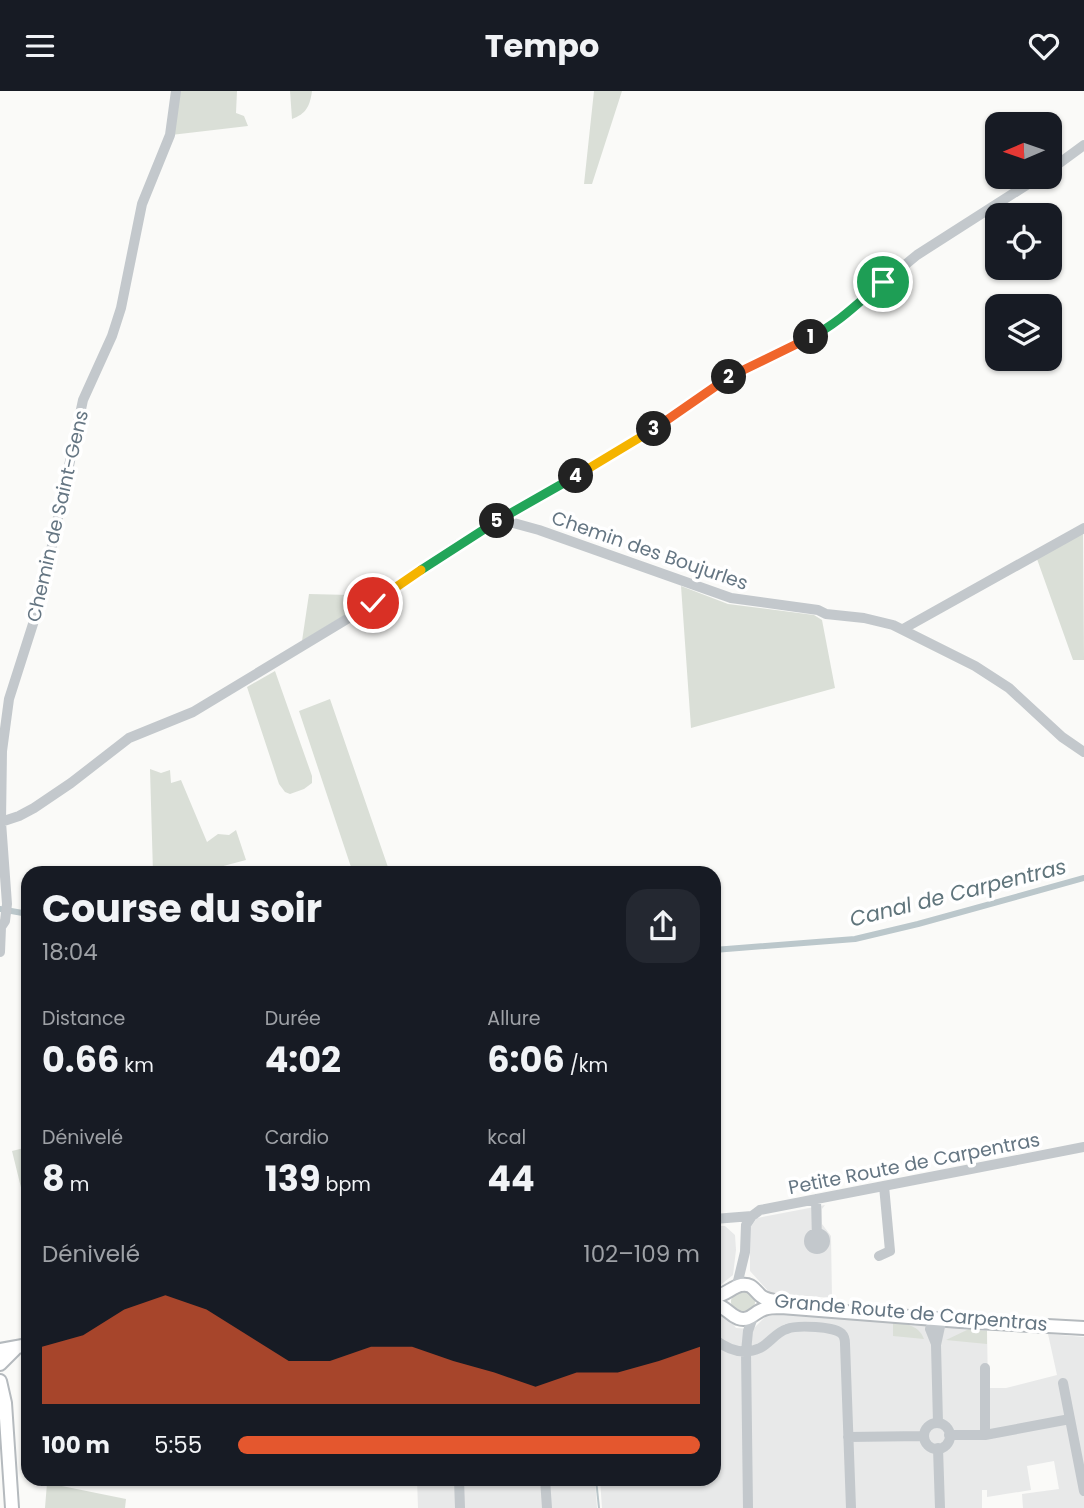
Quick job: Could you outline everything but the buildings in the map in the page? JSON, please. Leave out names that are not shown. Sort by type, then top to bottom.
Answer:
[{"type":"main road","name":"Grande Route de Carpentras","points":[[721,1294],[740,1285],[780,1302],[935,1325],[958,1318],[1084,1328]]},
{"type":"main road","points":[[732,1290],[728,1297],[732,1313]]},
{"type":"main road","name":"Grande Route de Carpentras","points":[[756,1291],[756,1314]]},
{"type":"main road","name":"Grande Route de Carpentras","points":[[721,1308],[747,1319],[781,1307],[914,1317],[935,1325]]},
{"type":"main road","points":[[0,1350],[21,1346]]},
{"type":"main road","points":[[0,1364],[21,1348]]},
{"type":"main road","points":[[0,1381],[12,1508]]},
{"type":"main road","points":[[0,1403],[5,1416]]},
{"type":"street","name":"Chemin de Saint-Gens","points":[[0,952],[1,926],[6,911],[1,823],[2,751],[9,699],[40,602],[80,412],[112,337],[121,308],[142,204],[170,135],[176,91]]},
{"type":"street","points":[[1062,161],[1084,145]]},
{"type":"street","points":[[1,823],[19,817],[43,802],[129,738],[193,712],[357,614],[499,519],[666,422],[720,381],[830,327],[917,255],[1020,189]]},
{"type":"street","name":"Chemin des Boujurles","points":[[499,519],[538,530],[731,598],[864,618],[903,629],[975,666],[1001,683],[1062,737],[1084,751]]},
{"type":"street","points":[[903,629],[1084,528]]},
{"type":"street","name":"Petite Route de Carpentras","points":[[721,1219],[752,1216],[760,1210],[1084,1147]]},
{"type":"street","points":[[879,1256],[890,1251],[884,1186]]},
{"type":"street","points":[[816,1199],[817,1237]]},
{"type":"street","points":[[752,1216],[746,1225],[745,1252],[748,1276],[756,1291]]},
{"type":"street","name":"Petite Route de Carpentras","points":[[721,1220],[732,1222],[746,1235]]},
{"type":"street","points":[[732,1290],[745,1252]]},
{"type":"street","points":[[732,1313],[740,1325],[746,1352]]},
{"type":"street","points":[[748,1508],[746,1352],[748,1331],[756,1314]]},
{"type":"street","points":[[938,1423],[935,1325],[958,1318]]},
{"type":"street","points":[[721,1344],[736,1351],[746,1352],[761,1347],[790,1327],[839,1331],[845,1344],[851,1508]]},
{"type":"street","points":[[985,1368],[985,1434]]},
{"type":"street","points":[[1063,1383],[1084,1491]]},
{"type":"street","points":[[949,1435],[985,1434],[1070,1419]]},
{"type":"street","points":[[938,1423],[944,1425],[949,1435],[945,1445],[938,1448],[927,1444],[924,1436],[929,1425],[938,1423]]},
{"type":"street","points":[[848,1437],[924,1436]]},
{"type":"street","points":[[938,1448],[940,1508]]},
{"type":"street","points":[[459,1486],[460,1508]]},
{"type":"street","points":[[545,1486],[547,1508]]},
{"type":"shaded area","points":[[178,91],[237,91],[236,113],[244,116],[248,126],[171,135]]},
{"type":"shaded area","points":[[290,91],[312,91],[306,109],[292,119]]},
{"type":"shaded area","points":[[594,91],[622,91],[592,184],[584,184]]},
{"type":"shaded area","points":[[1083,532],[1084,660],[1073,660],[1037,559]]},
{"type":"shaded area","points":[[681,586],[728,604],[814,615],[822,620],[835,688],[691,728]]},
{"type":"shaded area","points":[[309,594],[350,595],[350,612],[302,641]]},
{"type":"shaded area","points":[[275,671],[312,776],[312,783],[290,794],[279,784],[247,687]]},
{"type":"shaded area","points":[[330,699],[388,866],[351,866],[299,711]]},
{"type":"shaded area","points":[[150,769],[161,773],[170,770],[171,783],[181,780],[207,842],[218,834],[229,835],[236,830],[246,860],[223,866],[153,866]]},
{"type":"shaded area","points":[[21,1149],[21,1188],[12,1151]]},
{"type":"shaded area","points":[[825,1205],[822,1209],[822,1224],[831,1236],[832,1298],[770,1293],[750,1271],[750,1228],[757,1218]]},
{"type":"shaded area","points":[[721,1226],[725,1226],[735,1235],[733,1275],[721,1284]]},
{"type":"shaded area","points":[[743,1290],[754,1297],[755,1302],[748,1313],[743,1314],[732,1307],[731,1302],[738,1291]]},
{"type":"shaded area","points":[[721,1309],[736,1328],[753,1329],[769,1313],[891,1319],[987,1330],[988,1388],[1006,1388],[1057,1375],[1048,1334],[1084,1337],[1084,1508],[1023,1508],[1022,1494],[1059,1489],[1054,1461],[1027,1466],[1031,1490],[987,1497],[987,1490],[982,1490],[982,1508],[602,1508],[600,1486],[721,1486]]},
{"type":"shaded area","points":[[893,1322],[915,1328],[924,1339],[893,1336]]},
{"type":"shaded area","points":[[969,1329],[987,1331],[987,1344],[946,1340]]},
{"type":"shaded area","points":[[47,1486],[62,1486],[126,1499],[125,1508],[45,1508]]},
{"type":"shaded area","points":[[417,1486],[595,1486],[597,1508],[418,1508]]},
{"type":"waterway","name":"Canal de Carpentras","points":[[721,949],[855,939],[1084,878]]},
{"type":"waterway","name":"Canal de Carpentras","points":[[0,909],[21,913]]},
{"type":"waterway","points":[[597,1486],[599,1508]]},
{"type":"route","points":[[373,603],[458,544],[666,422],[720,381],[830,327],[883,282]]}]
